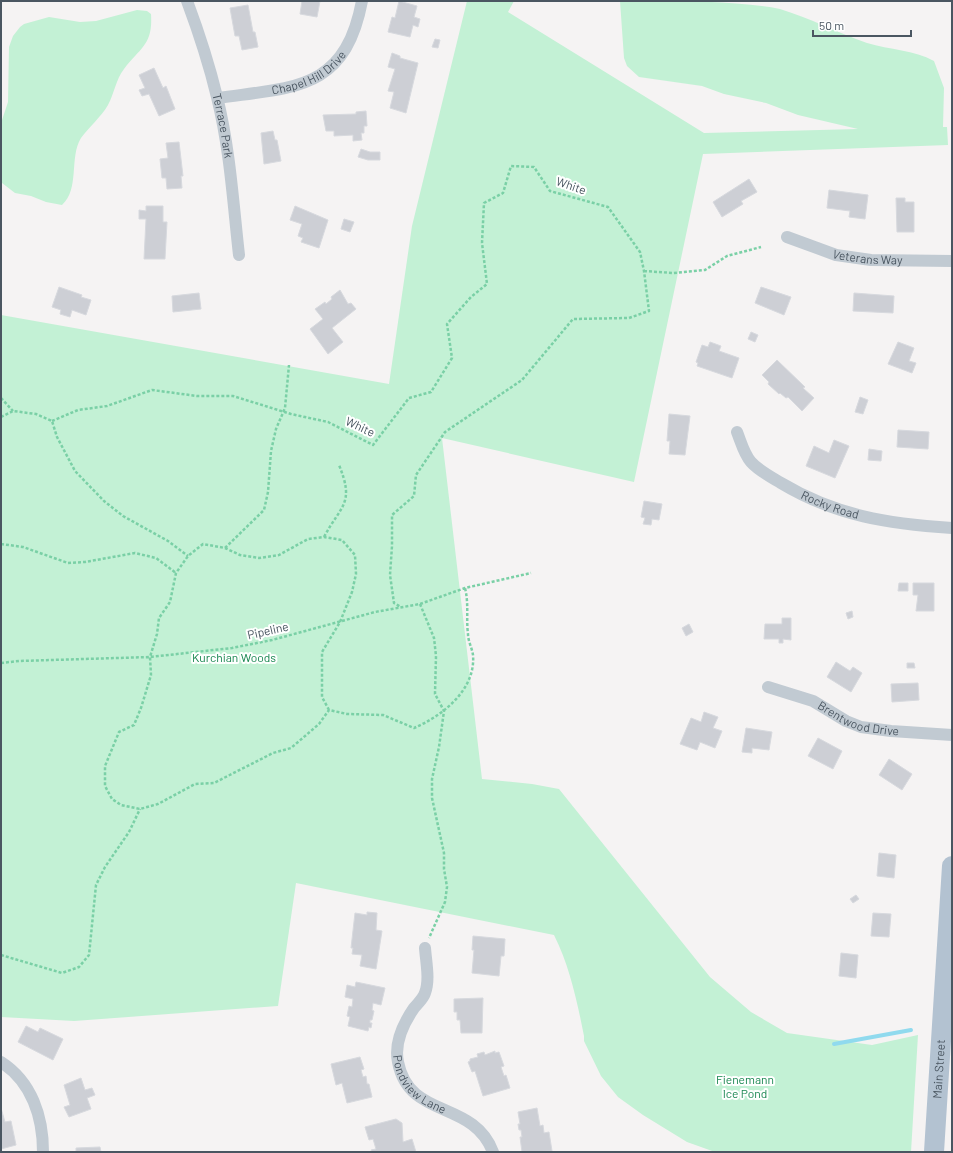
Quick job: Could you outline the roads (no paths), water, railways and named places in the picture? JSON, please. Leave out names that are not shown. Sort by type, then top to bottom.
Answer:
[{"type":"main road","name":"Main Street","points":[[934,1152],[952,866]]},
{"type":"street","name":"Terrace Park","points":[[188,1],[206,55],[218,98],[228,159],[239,255]]},
{"type":"street","name":"Chapel Hill Drive","points":[[218,98],[294,86],[319,76],[333,64],[350,43],[357,26],[362,1]]},
{"type":"street","name":"Veterans Way","points":[[788,237],[836,255],[871,260],[952,260]]},
{"type":"street","name":"Rocky Road","points":[[737,432],[745,453],[756,466],[791,489],[825,506],[885,522],[952,528]]},
{"type":"street","name":"Brentwood Drive","points":[[768,686],[809,699],[846,721],[861,727],[891,731],[952,735]]},
{"type":"street","name":"Pondview Lane","points":[[425,948],[427,972],[426,990],[401,1032],[397,1050],[398,1064],[404,1079],[419,1096],[428,1104],[459,1115],[471,1122],[483,1134],[493,1152]]},
{"type":"street","points":[[1,1062],[20,1079],[35,1103],[40,1124],[43,1152]]},
{"type":"waterway","points":[[834,1044],[911,1030]]},
{"type":"park label","name":"Kurchian Woods","points":[[234,658]]},
{"type":"park label","name":"Fienemann Ice Pond","points":[[745,1087]]}]
